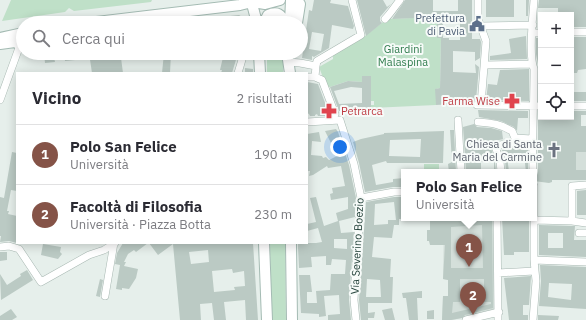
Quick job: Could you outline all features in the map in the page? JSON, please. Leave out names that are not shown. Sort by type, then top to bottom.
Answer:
[{"type":"street","points":[[140,16],[253,1],[265,4],[280,0]]},
{"type":"street","points":[[290,16],[291,0]]},
{"type":"street","points":[[297,0],[300,4],[298,16]]},
{"type":"street","points":[[315,77],[317,61],[361,35],[352,0]]},
{"type":"street","points":[[385,19],[394,10],[395,6],[400,0]]},
{"type":"street","points":[[478,0],[478,19],[486,41],[485,65],[479,105],[538,106]]},
{"type":"street","points":[[533,169],[532,139],[538,106],[534,69],[532,64],[534,0]]},
{"type":"street","points":[[253,1],[256,16]]},
{"type":"street","points":[[266,16],[278,13],[282,16]]},
{"type":"street","points":[[481,26],[533,21]]},
{"type":"street","points":[[0,34],[16,32]]},
{"type":"street","points":[[574,32],[586,32]]},
{"type":"street","points":[[532,33],[538,33]]},
{"type":"street","points":[[0,38],[16,34]]},
{"type":"street","points":[[0,44],[16,43]]},
{"type":"street","points":[[0,100],[16,56]]},
{"type":"street","points":[[238,72],[242,60]]},
{"type":"street","points":[[260,60],[260,72]]},
{"type":"street","points":[[289,60],[290,72]]},
{"type":"street","points":[[301,60],[316,66]]},
{"type":"street","points":[[485,65],[532,64]]},
{"type":"street","points":[[308,77],[315,77],[322,80],[335,114]]},
{"type":"street","points":[[574,106],[586,106]]},
{"type":"street","name":"Via Severino Boezio","points":[[308,122],[340,120],[354,164],[361,198],[354,300],[356,320]]},
{"type":"street","points":[[458,120],[461,169]]},
{"type":"street","points":[[478,122],[498,124],[505,126],[512,131],[515,142],[495,146],[500,161],[501,169]]},
{"type":"street","points":[[515,138],[532,139]]},
{"type":"street","points":[[572,220],[572,186],[586,185]]},
{"type":"street","points":[[361,198],[401,192]]},
{"type":"street","points":[[537,220],[572,220],[586,223]]},
{"type":"street","points":[[497,221],[498,320]]},
{"type":"street","points":[[533,320],[536,281],[534,271],[535,221]]},
{"type":"street","points":[[0,247],[9,246],[19,249],[41,282],[89,255],[104,250],[113,244]]},
{"type":"street","points":[[105,296],[114,244]]},
{"type":"street","points":[[264,244],[267,320]]},
{"type":"street","points":[[291,244],[292,320]]},
{"type":"street","points":[[534,260],[586,262]]},
{"type":"street","points":[[498,273],[534,271]]},
{"type":"street","points":[[466,320],[498,312]]},
{"type":"shaded area","points":[[573,140],[586,140],[586,180],[571,180]]},
{"type":"shaded area","points":[[444,221],[494,221],[496,311],[452,320],[442,320],[443,296],[448,296],[448,280],[443,279]]},
{"type":"green space","points":[[11,0],[152,0],[151,2],[74,11],[69,8],[65,12],[37,16],[16,16],[16,19],[2,21]]},
{"type":"green space","name":"Giardini Malaspina","points":[[437,17],[437,37],[441,38],[440,88],[436,89],[436,105],[371,108],[371,105],[374,105],[374,101],[371,101],[371,76],[362,76],[362,82],[348,81],[327,88],[319,67],[333,59],[333,53],[365,36],[387,19]]},
{"type":"green space","points":[[267,60],[283,60],[283,72],[267,72]]},
{"type":"green space","points":[[424,164],[439,164],[439,169],[424,169]]},
{"type":"green space","points":[[270,244],[285,244],[286,320],[271,320]]},
{"type":"building","points":[[314,0],[331,0],[330,3],[348,6],[354,26],[353,29],[332,25],[329,48],[314,57],[312,56],[312,60],[308,59],[309,10],[312,11]],"holes":[[[312,32],[324,34],[321,51],[309,49]]]},
{"type":"building","points":[[357,0],[383,0],[387,7],[391,4],[380,17],[380,21],[382,23],[366,36]]},
{"type":"building","points":[[405,0],[433,0],[433,11],[458,11],[458,0],[472,0],[472,39],[480,39],[480,58],[475,61],[475,52],[453,51],[453,72],[476,73],[475,64],[479,67],[476,100],[472,103],[436,105],[435,89],[440,88],[441,38],[437,38],[437,17],[392,19]],"holes":[[[443,19],[460,20],[460,40],[449,40],[449,38],[443,38]]]},
{"type":"building","points":[[486,0],[514,0],[514,17],[486,17]]},
{"type":"building","points":[[526,0],[529,0],[528,16],[526,16]]},
{"type":"building","points":[[539,0],[586,0],[586,27],[574,27],[574,12],[558,12],[558,8],[538,8]]},
{"type":"building","points":[[526,36],[527,59],[490,60],[490,56],[511,53],[509,39]]},
{"type":"building","points":[[574,37],[586,37],[586,69],[578,70],[577,73],[574,73]]},
{"type":"building","points":[[536,38],[538,38],[538,64],[536,54]]},
{"type":"building","points":[[45,60],[55,60],[55,62],[45,63]]},
{"type":"building","points":[[90,60],[121,60],[123,72],[92,72]]},
{"type":"building","points":[[163,60],[171,60],[170,72],[162,72]]},
{"type":"building","points":[[222,60],[236,60],[232,72],[221,72],[222,70],[220,70]]},
{"type":"building","points":[[245,68],[253,69],[253,72],[245,72]]},
{"type":"building","points":[[529,69],[529,101],[486,100],[488,84],[497,85],[500,70]]},
{"type":"building","points":[[362,76],[371,76],[371,108],[339,111],[330,87],[348,81],[362,82]],"holes":[[[351,87],[362,88],[362,103],[339,104],[334,91]]]},
{"type":"building","points":[[308,82],[318,84],[330,116],[318,116],[317,114],[315,116],[310,116]]},
{"type":"building","points":[[574,92],[586,92],[586,101],[574,101]]},
{"type":"building","points":[[478,110],[528,111],[528,118],[518,118],[517,131],[514,127],[501,121],[479,117]]},
{"type":"building","name":"Chiesa di Santa Maria del Carmine","points":[[574,111],[586,111],[586,115],[581,115],[581,126],[586,126],[586,152],[576,152],[576,170],[586,170],[586,180],[552,180],[552,182],[549,183],[537,181],[538,120],[574,120]]},
{"type":"building","points":[[474,124],[477,127],[491,128],[502,131],[503,139],[509,138],[494,141],[490,144],[496,169],[494,169],[494,162],[481,162],[481,169],[466,169],[463,127]]},
{"type":"building","points":[[336,129],[349,165],[356,198],[355,217],[339,221],[341,233],[354,232],[349,300],[351,320],[328,320],[328,315],[340,314],[339,295],[324,296],[326,316],[319,317],[319,314],[301,313],[299,275],[310,275],[312,292],[307,292],[307,303],[317,303],[316,291],[330,290],[331,274],[345,274],[346,260],[332,259],[331,265],[326,265],[326,256],[311,257],[312,267],[299,268],[298,244],[322,242],[318,228],[308,231],[308,224],[316,222],[310,198],[316,197],[324,226],[338,221],[336,213],[348,209],[348,197],[331,200],[330,194],[333,193],[332,188],[345,186],[341,166],[328,168],[327,166],[309,176],[308,134],[319,132],[321,142],[312,141],[311,155],[322,156],[323,158],[326,157],[329,160],[339,155],[334,144],[332,145],[325,131]],"holes":[[[334,239],[347,239],[347,249],[334,248]]]},
{"type":"building","points":[[450,130],[454,130],[456,169],[449,169],[448,164],[452,162]]},
{"type":"building","points":[[444,131],[443,163],[387,163],[386,161],[372,165],[376,185],[393,182],[393,179],[401,178],[401,187],[365,192],[353,142],[384,134]],"holes":[[[421,139],[420,157],[389,156],[390,140]]]},
{"type":"building","points":[[520,143],[528,144],[528,169],[526,169],[524,155],[507,156],[509,169],[506,169],[502,150],[516,147]]},
{"type":"building","points":[[12,152],[16,153],[16,191],[11,190],[7,211],[9,211],[8,214],[16,216],[16,243],[9,241],[0,242],[0,197],[4,198]]},
{"type":"building","points":[[586,190],[586,215],[577,215],[577,191]]},
{"type":"building","points":[[401,197],[401,219],[399,219],[399,225],[394,225],[392,238],[374,237],[372,257],[391,259],[390,277],[393,277],[392,303],[368,303],[368,313],[375,312],[374,318],[361,320],[359,300],[366,202]],"holes":[[[394,202],[396,220],[388,220],[388,224],[374,225],[375,204]],[[367,279],[380,280],[381,297],[366,297]]]},
{"type":"building","points":[[430,221],[492,221],[493,308],[465,315],[462,318],[442,320],[443,296],[448,296],[448,280],[443,279],[445,245],[430,245],[429,241],[427,241],[427,230],[430,230]],"holes":[[[482,225],[483,268],[451,268],[451,227]],[[460,279],[484,279],[484,302],[491,302],[491,304],[452,313],[453,302],[460,302]]]},
{"type":"building","points":[[502,221],[529,221],[529,252],[514,252],[514,255],[504,255]]},
{"type":"building","points":[[539,225],[575,226],[574,240],[586,240],[586,257],[539,255]],"holes":[[[548,233],[563,233],[563,248],[548,248]]]},
{"type":"building","points":[[43,244],[61,247],[60,252],[62,254],[58,259],[41,255]]},
{"type":"building","points":[[122,244],[147,244],[136,252],[134,250],[128,254],[124,262],[126,262],[124,266],[138,269],[136,278],[129,289],[116,289],[120,265],[115,264],[117,253]]},
{"type":"building","points":[[150,244],[173,244],[158,255]]},
{"type":"building","points":[[173,244],[253,244],[258,320],[246,320],[245,300],[224,302],[226,320],[214,320],[212,303],[200,304],[201,320],[180,320]],"holes":[[[208,250],[209,262],[191,264],[189,252]],[[232,269],[233,273],[244,271],[245,286],[234,287],[235,290],[214,292],[212,271]]]},
{"type":"building","points":[[0,252],[7,252],[7,260],[0,261]]},
{"type":"building","points":[[540,265],[586,267],[586,309],[539,306],[541,281]],"holes":[[[549,283],[572,284],[571,300],[548,297]]]},
{"type":"building","points":[[27,270],[33,280],[1,300],[0,274],[7,285]]},
{"type":"building","points":[[531,276],[529,305],[523,305],[523,315],[528,315],[528,320],[509,320],[504,278]]},
{"type":"building","points":[[100,279],[103,280],[100,297],[96,296]]},
{"type":"building","points":[[422,291],[422,298],[417,298],[418,320],[409,320],[406,298],[403,298],[402,293]]},
{"type":"building","points":[[392,308],[395,320],[385,320],[382,310]]},
{"type":"building","points":[[11,309],[17,317],[12,320],[0,320],[0,316]]},
{"type":"building","points":[[434,310],[434,319],[427,319],[427,311]]},
{"type":"building","points":[[538,315],[559,316],[558,320],[538,320]]},
{"type":"place","name":"Prefettura di Pavia","points":[[477,24]]},
{"type":"place","name":"Farma Wise","points":[[512,101]]},
{"type":"place","name":"Petrarca","points":[[329,111]]},
{"type":"place","name":"Chiesa di Santa Maria del Carmine","points":[[554,150]]},
{"type":"place","name":"Polo San Felice","points":[[469,267]]},
{"type":"place","name":"Facoltà di Filosofia","points":[[473,315]]}]
